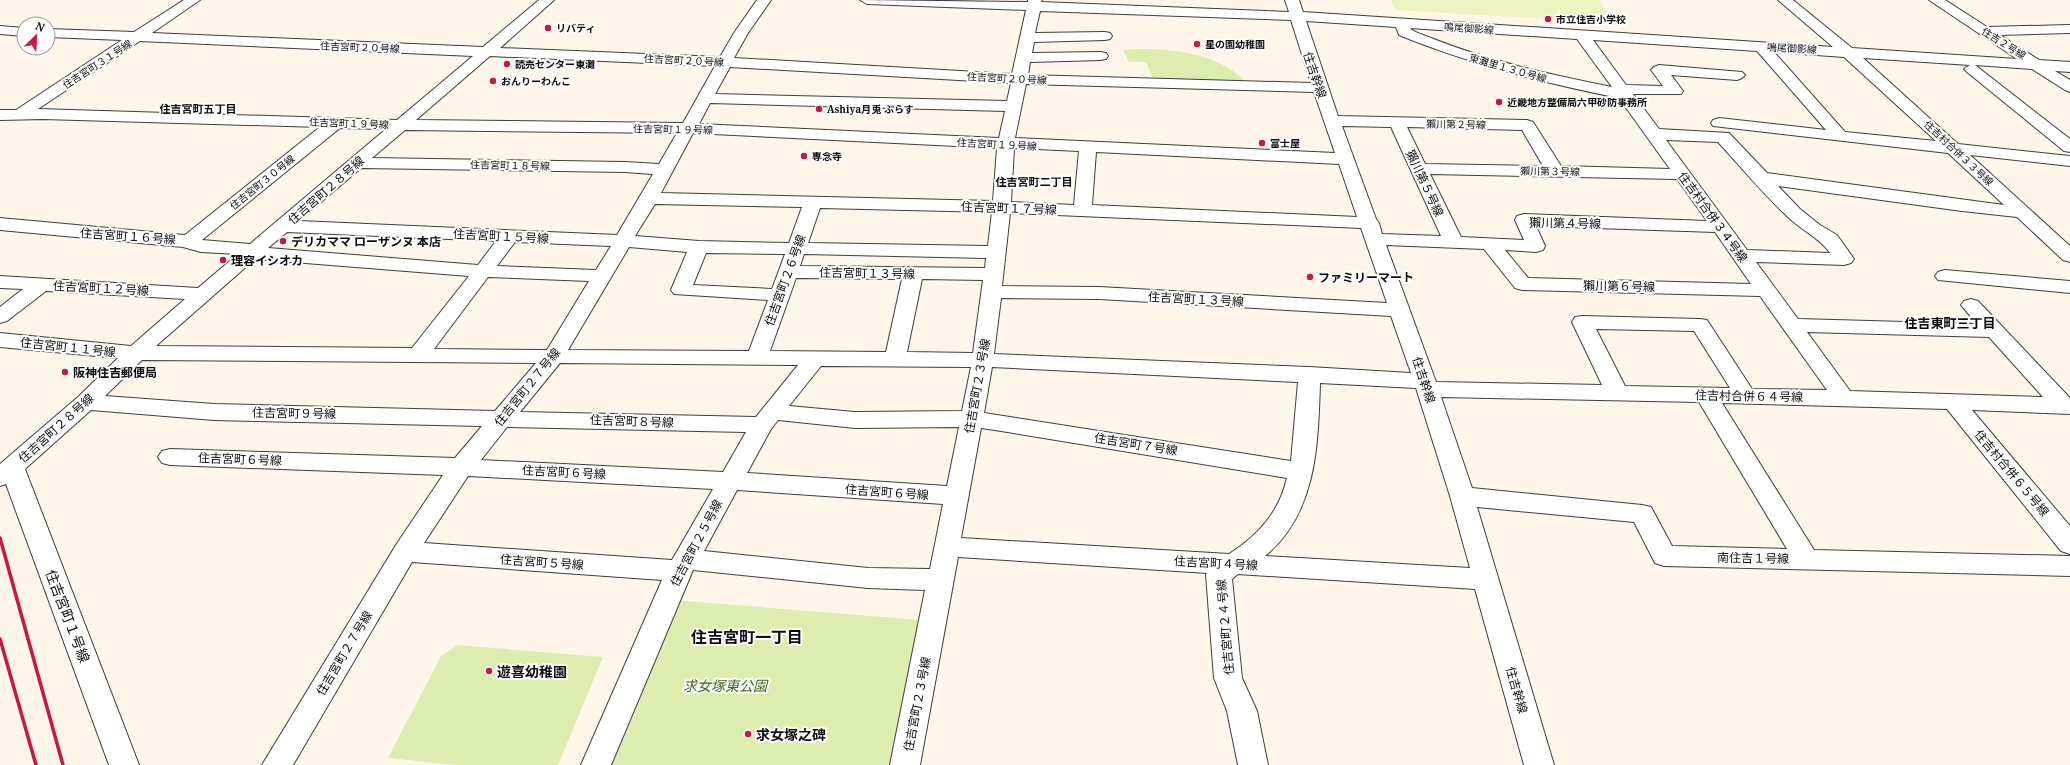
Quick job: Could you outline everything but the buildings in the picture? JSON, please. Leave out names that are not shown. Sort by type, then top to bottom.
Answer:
[{"type":"street","name":"住吉宮町３１号線","points":[[0,126],[193,0]]},
{"type":"street","name":"住吉宮町２８号線","points":[[6,472],[86,402],[136,353],[203,294],[547,0]]},
{"type":"street","name":"住吉宮町２７号線","points":[[278,765],[404,552],[461,467],[554,356],[621,241],[649,198],[741,33],[764,0]]},
{"type":"street","name":"鳴尾御影線","points":[[867,0],[1294,8],[1401,23],[2070,67]]},
{"type":"street","name":"住吉村合併３３号線","points":[[1785,0],[1848,52],[1955,148],[1959,155],[2070,256]]},
{"type":"street","name":"住吉２号線","points":[[1936,0],[2038,64],[2070,87]]},
{"type":"street","name":"住吉宮町２３号線","points":[[905,765],[942,580],[983,360],[1002,208],[1006,144],[1035,3]]},
{"type":"street","name":"住吉幹線","points":[[1294,8],[1320,88],[1426,385],[1462,496],[1484,579],[1539,765]]},
{"type":"street","name":"東灘里１３０号線","points":[[1401,23],[1404,32],[1446,50],[1495,66],[1557,82],[1623,92]]},
{"type":"street","points":[[1984,31],[2070,29]]},
{"type":"street","points":[[0,30],[16,31]]},
{"type":"street","name":"住吉宮町２０号線","points":[[56,33],[726,62],[1019,79],[1320,88]]},
{"type":"street","points":[[1025,48],[1105,36]]},
{"type":"street","name":"住吉村合併３４号線","points":[[1582,36],[1792,324],[1844,398]]},
{"type":"street","points":[[1761,46],[1840,136]]},
{"type":"street","points":[[1025,48],[1101,56]]},
{"type":"street","points":[[1972,69],[2070,147]]},
{"type":"street","points":[[1623,92],[1675,92],[1659,70],[1737,75]]},
{"type":"street","points":[[705,98],[1014,106]]},
{"type":"street","name":"住吉宮町１９号線","points":[[0,115],[17,116],[43,114],[401,125],[687,128],[1346,159]]},
{"type":"street","name":"獺川第２号線","points":[[1332,121],[1526,125],[1556,171]]},
{"type":"street","name":"住吉宮町３０号線","points":[[188,242],[336,123]]},
{"type":"street","name":"獺川第５号線","points":[[1397,123],[1454,243]]},
{"type":"street","points":[[1721,130],[1794,213],[1813,229],[1830,239],[1844,259],[1742,256]]},
{"type":"street","points":[[1654,134],[1721,130],[1840,136],[2070,161]]},
{"type":"street","points":[[1083,211],[1088,148]]},
{"type":"street","name":"住吉宮町１８号線","points":[[356,164],[625,167],[664,170]]},
{"type":"street","name":"獺川第３号線","points":[[1419,168],[1682,174]]},
{"type":"street","points":[[1762,178],[1962,206],[2023,212]]},
{"type":"street","name":"住吉宮町１７号線","points":[[649,198],[1083,211],[1372,231]]},
{"type":"street","name":"住吉宮町２６号線","points":[[757,358],[813,202]]},
{"type":"street","name":"獺川第４号線","points":[[1372,231],[1454,243],[1536,246],[1524,220],[1721,227]]},
{"type":"street","name":"住吉宮町１６号線","points":[[0,224],[188,242],[201,246],[483,271],[601,276]]},
{"type":"street","name":"住吉宮町１５号線","points":[[284,226],[621,241],[699,247],[796,250],[996,252]]},
{"type":"street","points":[[2044,232],[2070,236]]},
{"type":"street","points":[[417,356],[510,236]]},
{"type":"street","name":"獺川第６号線","points":[[1490,244],[1522,284],[1766,290]]},
{"type":"street","points":[[699,247],[681,290],[780,295]]},
{"type":"street","name":"住吉宮町１３号線","points":[[788,272],[912,274],[1099,293],[1400,310]]},
{"type":"street","points":[[895,359],[912,274]]},
{"type":"street","points":[[1945,276],[2070,288]]},
{"type":"street","name":"住吉宮町１２号線","points":[[0,282],[203,294]]},
{"type":"street","points":[[0,317],[41,285]]},
{"type":"street","points":[[1971,305],[2067,406]]},
{"type":"street","points":[[1617,393],[1582,322],[1700,326],[1746,396]]},
{"type":"street","points":[[1792,324],[1995,331]]},
{"type":"street","name":"住吉宮町１１号線","points":[[0,340],[136,353],[757,358]]},
{"type":"street","name":"住吉村合併６４号線","points":[[757,358],[983,360],[1310,374],[1426,385],[1617,393],[1844,398],[2067,406]]},
{"type":"street","name":"住吉宮町２５号線","points":[[596,765],[683,565],[767,419],[815,359]]},
{"type":"street","name":"住吉宮町２４号線","points":[[1253,765],[1242,711],[1228,678],[1219,575],[1231,564],[1264,541],[1284,516],[1295,494],[1306,438],[1310,374]]},
{"type":"street","points":[[1706,395],[1806,559]]},
{"type":"street","name":"住吉宮町９号線","points":[[86,402],[214,412],[502,418]]},
{"type":"street","name":"住吉村合併６５号線","points":[[1954,403],[2070,544]]},
{"type":"street","name":"住吉宮町８号線","points":[[502,418],[855,420],[972,419]]},
{"type":"street","name":"住吉宮町７号線","points":[[972,419],[1299,471]]},
{"type":"street","name":"住吉宮町６号線","points":[[170,457],[461,467],[730,481],[957,496]]},
{"type":"street","name":"住吉宮町１号線","points":[[6,472],[124,765]]},
{"type":"street","name":"南住吉１号線","points":[[1462,496],[1642,514],[1664,556],[2070,566]]},
{"type":"street","name":"住吉宮町４号線","points":[[948,547],[1484,579]]},
{"type":"street","name":"住吉宮町５号線","points":[[404,552],[683,565],[868,578],[942,580]]},
{"type":"green space","name":"市立住吉小学校","points":[[1391,0],[1599,0],[1614,23],[1396,10]]},
{"type":"green space","points":[[1123,50],[1166,50],[1195,54],[1222,64],[1245,81],[1153,78],[1146,62],[1129,62]]},
{"type":"green space","name":"求女塚東公園","points":[[674,600],[920,620],[891,765],[605,765]]},
{"type":"green space","points":[[458,645],[603,657],[558,765],[455,765],[388,758],[441,656]]},
{"type":"railway","points":[[0,538],[63,765]]},
{"type":"railway","points":[[0,639],[36,765]]},
{"type":"place","name":"市立住吉小学校","points":[[1548,19]]},
{"type":"place","name":"リバティ","points":[[548,28]]},
{"type":"place","name":"星の園幼稚園","points":[[1197,44]]},
{"type":"place","name":"読売センター東灘","points":[[507,64]]},
{"type":"place","name":"おんりーわんこ","points":[[493,81]]},
{"type":"place","name":"近畿地方整備局六甲砂防事務所","points":[[1499,102]]},
{"type":"place","name":"Ashiya月兎 ぷらす","points":[[819,109]]},
{"type":"place","name":"富士屋","points":[[1262,143]]},
{"type":"place","name":"専念寺","points":[[804,156]]},
{"type":"place","name":"デリカママ ローザンヌ 本店","points":[[283,241]]},
{"type":"place","name":"理容イシオカ","points":[[223,260]]},
{"type":"place","name":"ファミリーマート","points":[[1310,277]]},
{"type":"place","name":"阪神住吉郵便局","points":[[65,372]]},
{"type":"place","name":"遊喜幼稚園","points":[[489,671]]},
{"type":"place","name":"求女塚之碑","points":[[748,734]]},
{"type":"district","name":"住吉宮町五丁目","points":[[198,108]]},
{"type":"district","name":"住吉宮町二丁目","points":[[1034,181]]},
{"type":"district","name":"住吉東町三丁目","points":[[1950,323]]},
{"type":"district","name":"住吉宮町一丁目","points":[[747,637]]}]
